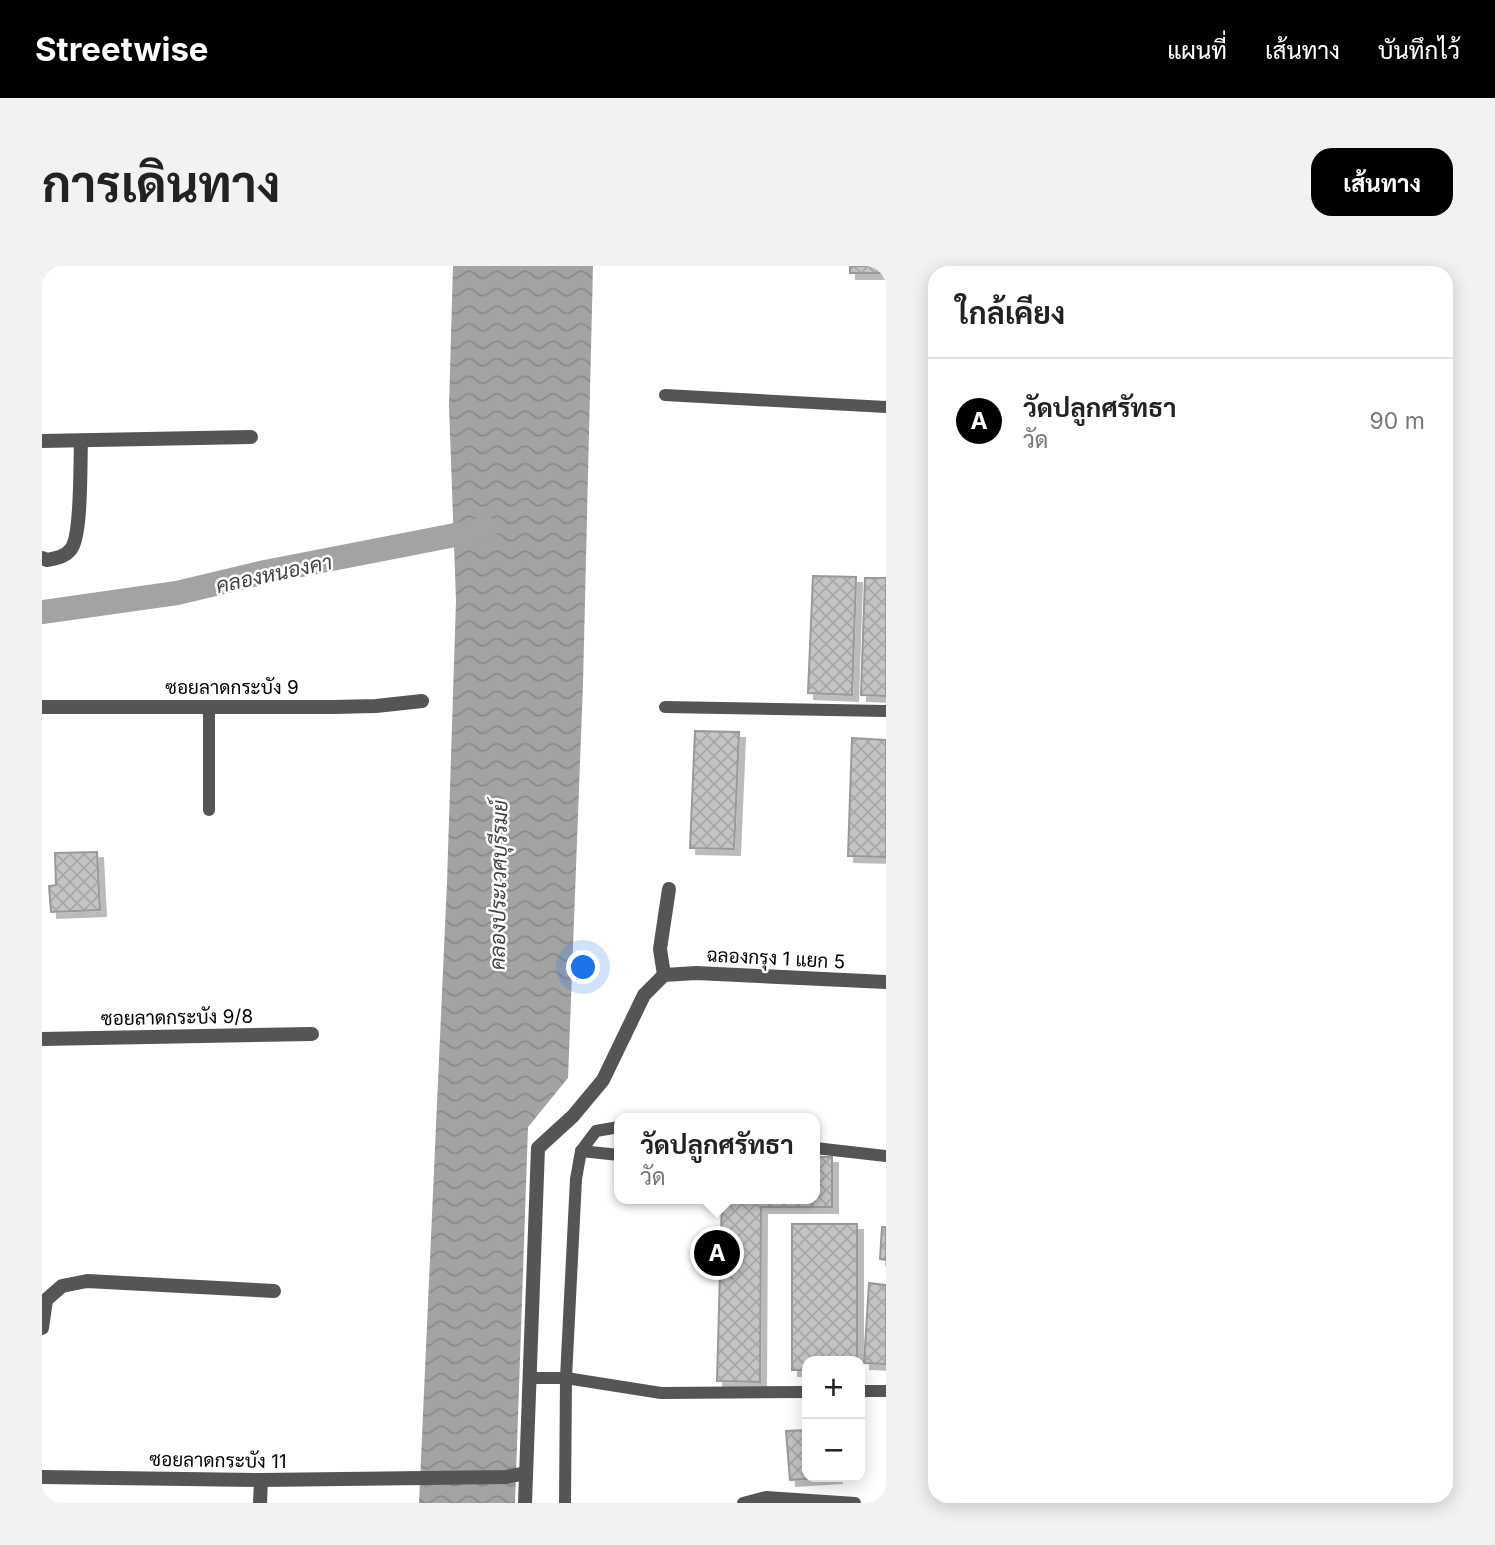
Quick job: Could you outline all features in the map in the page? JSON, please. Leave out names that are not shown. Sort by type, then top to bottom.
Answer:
[{"type":"street","points":[[42,441],[251,437]]},
{"type":"street","points":[[42,558],[60,558],[72,548],[78,526],[81,440]]},
{"type":"street","name":"ซอยลาดกระบัง 9","points":[[42,707],[376,706],[422,701]]},
{"type":"street","points":[[525,1503],[538,1148],[573,1116],[603,1080],[644,995],[664,975],[660,949],[669,889]]},
{"type":"street","name":"ฉลองกรุง 1 แยก 5","points":[[664,975],[696,973],[886,982]]},
{"type":"street","name":"ซอยลาดกระบัง 9/8","points":[[42,1039],[312,1034]]},
{"type":"street","points":[[42,1328],[46,1300],[62,1286],[87,1281],[274,1291]]},
{"type":"street","name":"ซอยลาดกระบัง 11","points":[[42,1477],[261,1480],[506,1477],[526,1473]]},
{"type":"street","points":[[260,1503],[261,1480]]},
{"type":"lane","points":[[665,396],[886,407]]},
{"type":"lane","points":[[209,706],[209,810]]},
{"type":"lane","points":[[665,707],[886,711]]},
{"type":"lane","points":[[565,1503],[566,1378],[576,1179],[581,1151],[596,1130],[614,1127]]},
{"type":"lane","points":[[820,1149],[886,1156]]},
{"type":"lane","points":[[581,1151],[614,1154]]},
{"type":"lane","points":[[530,1378],[566,1378],[661,1394],[802,1392]]},
{"type":"lane","points":[[865,1391],[886,1391]]},
{"type":"lane","points":[[743,1503],[766,1497],[855,1503]]},
{"type":"water","name":"คลองประเวศบุรีรมย์","points":[[453,266],[593,266],[583,684],[568,1078],[528,1127],[515,1503],[419,1503],[447,882],[456,601],[449,406]]},
{"type":"building","points":[[850,266],[886,266],[886,273],[850,273]]},
{"type":"building","points":[[813,576],[856,577],[852,695],[808,693]]},
{"type":"building","points":[[865,578],[886,578],[886,696],[861,695]]},
{"type":"building","points":[[695,731],[739,732],[734,849],[690,848]]},
{"type":"building","points":[[852,738],[886,740],[886,857],[848,856]]},
{"type":"building","points":[[97,852],[100,910],[51,912],[49,886],[56,885],[55,853]]},
{"type":"building","points":[[820,1157],[832,1157],[832,1207],[761,1207],[760,1382],[717,1381],[722,1204],[820,1204]]},
{"type":"building","points":[[792,1224],[857,1224],[857,1356],[802,1356],[802,1370],[792,1370]]},
{"type":"building","points":[[882,1227],[886,1227],[886,1260],[880,1259]]},
{"type":"building","points":[[869,1283],[886,1285],[886,1364],[865,1363]]},
{"type":"building","points":[[802,1430],[802,1479],[790,1480],[786,1431]]},
{"type":"waterway","name":"คลองหนองคา","points":[[42,612],[177,593],[265,572],[486,529]]},
{"type":"place","name":"วัดปลูกศรัทธา","points":[[717,1253]]}]
